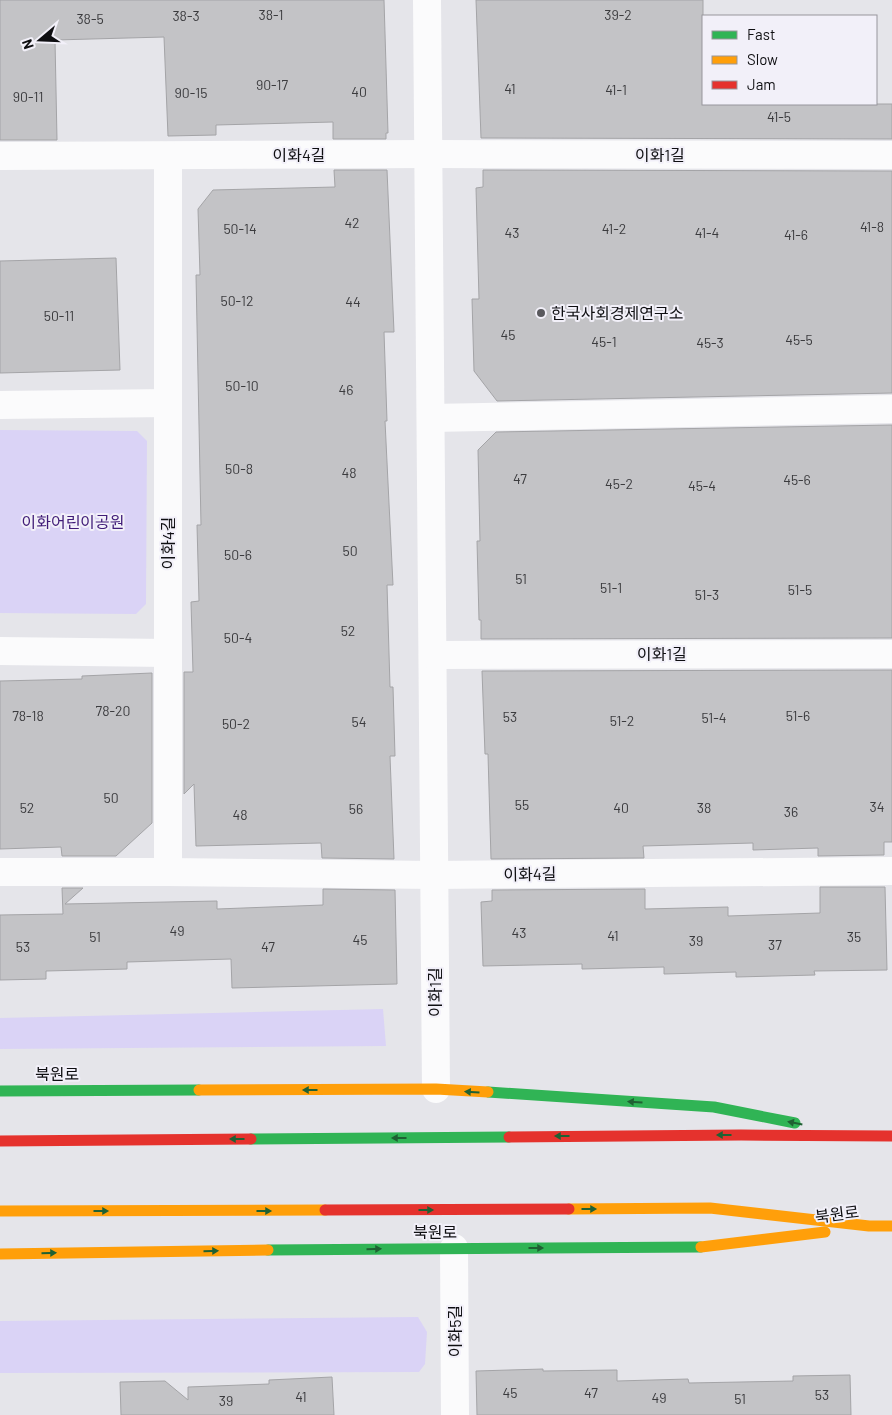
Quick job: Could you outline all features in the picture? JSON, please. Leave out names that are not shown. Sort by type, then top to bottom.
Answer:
[{"type":"street","name":"이화1길","points":[[427,0],[436,1089]]},
{"type":"street","name":"이화1길","points":[[429,154],[892,155]]},
{"type":"street","name":"이화4길","points":[[0,156],[429,154]]},
{"type":"street","name":"이화4길","points":[[168,156],[168,872]]},
{"type":"street","points":[[0,405],[168,403]]},
{"type":"street","points":[[431,418],[892,409]]},
{"type":"street","points":[[0,652],[168,653]]},
{"type":"street","name":"이화1길","points":[[433,655],[892,654]]},
{"type":"street","name":"이화4길","points":[[0,872],[435,875],[892,871]]},
{"type":"street","name":"북원로","points":[[0,1091],[436,1089],[714,1107],[860,1136]]},
{"type":"street","name":"북원로","points":[[0,1141],[741,1135],[892,1136]]},
{"type":"street","name":"북원로","points":[[0,1211],[710,1208],[870,1226],[892,1226]]},
{"type":"street","name":"북원로","points":[[0,1254],[454,1248],[705,1248],[870,1226]]},
{"type":"street","name":"이화5길","points":[[454,1248],[455,1415]]},
{"type":"green space","name":"이화어린이공원","points":[[0,430],[137,431],[147,441],[146,604],[136,614],[0,613]]},
{"type":"green space","points":[[383,1009],[386,1046],[0,1049],[0,1018]]},
{"type":"green space","points":[[418,1317],[427,1332],[425,1364],[419,1372],[0,1373],[0,1321]]},
{"type":"building","points":[[0,0],[384,0],[388,133],[386,133],[386,139],[333,139],[333,122],[216,125],[216,135],[168,136],[164,37],[55,40],[57,140],[0,140]]},
{"type":"building","points":[[476,0],[703,0],[702,105],[892,104],[892,139],[481,138]]},
{"type":"building","points":[[334,170],[387,170],[394,332],[384,332],[387,421],[385,421],[393,585],[387,585],[390,687],[393,687],[395,756],[390,756],[394,859],[322,858],[321,843],[196,846],[194,784],[184,794],[184,672],[193,672],[191,602],[199,601],[197,525],[201,525],[196,275],[200,275],[198,209],[213,190],[335,187]]},
{"type":"building","points":[[483,170],[892,171],[892,393],[497,401],[474,371],[472,299],[479,299],[476,188],[483,187]]},
{"type":"building","points":[[116,258],[120,370],[0,373],[0,261]]},
{"type":"building","points":[[892,425],[892,638],[481,639],[477,541],[480,541],[478,450],[496,432]]},
{"type":"building","points":[[892,670],[892,842],[884,842],[884,855],[818,856],[818,848],[753,850],[753,843],[643,846],[644,858],[491,859],[488,754],[485,754],[482,671]]},
{"type":"building","points":[[152,673],[152,823],[116,856],[62,856],[61,847],[0,849],[0,681],[82,679],[82,676]]},
{"type":"building","points":[[820,887],[885,887],[887,970],[814,971],[815,975],[736,977],[736,972],[664,974],[664,967],[582,969],[582,964],[483,966],[481,902],[492,901],[492,890],[645,889],[645,909],[728,907],[728,916],[820,913]]},
{"type":"building","points":[[62,888],[83,888],[65,904],[217,901],[217,909],[323,905],[323,889],[395,890],[397,984],[232,988],[231,959],[127,962],[127,969],[46,971],[46,979],[0,980],[0,915],[63,914]]},
{"type":"building","points":[[543,1369],[543,1371],[617,1370],[617,1381],[688,1379],[689,1383],[793,1381],[793,1376],[850,1375],[851,1415],[477,1415],[476,1371]]},
{"type":"building","points":[[332,1377],[334,1415],[121,1415],[120,1382],[165,1381],[188,1400],[188,1387],[269,1384],[269,1380]]},
{"type":"traffic: fast","points":[[0,1091],[199,1090]]},
{"type":"traffic: fast","points":[[488,1092],[714,1107],[795,1123]]},
{"type":"traffic: fast","points":[[251,1139],[509,1137]]},
{"type":"traffic: fast","points":[[268,1250],[701,1247]]},
{"type":"traffic: slow","points":[[199,1090],[436,1089],[488,1092]]},
{"type":"traffic: slow","points":[[569,1209],[710,1208],[869,1226],[892,1226]]},
{"type":"traffic: slow","points":[[0,1211],[325,1210]]},
{"type":"traffic: slow","points":[[701,1247],[825,1232]]},
{"type":"traffic: slow","points":[[0,1254],[268,1250]]},
{"type":"traffic: jam","points":[[509,1137],[892,1136]]},
{"type":"traffic: jam","points":[[0,1141],[251,1139]]},
{"type":"traffic: jam","points":[[325,1210],[569,1209]]},
{"type":"place","name":"한국사회경제연구소","points":[[541,313]]}]
